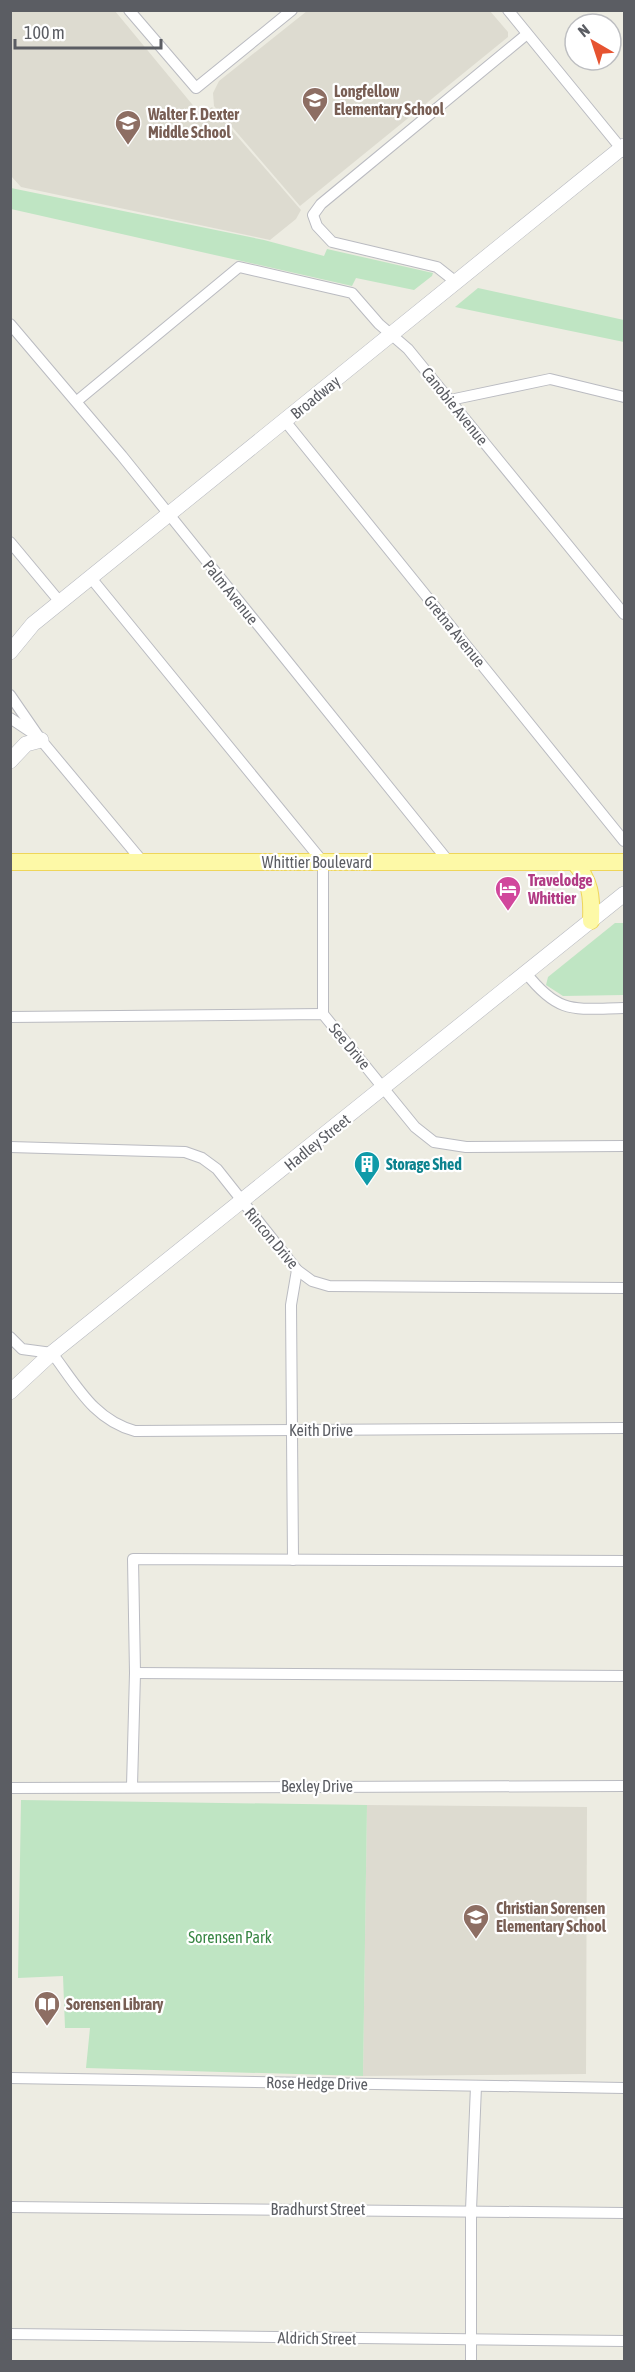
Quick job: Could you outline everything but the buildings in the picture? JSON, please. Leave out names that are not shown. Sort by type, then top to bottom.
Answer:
[{"type":"main road","name":"Whittier Boulevard","points":[[10,862],[624,862]]},
{"type":"main road","points":[[574,862],[586,876],[592,898],[591,921]]},
{"type":"street","points":[[129,10],[196,88],[292,10]]},
{"type":"street","points":[[508,10],[623,149]]},
{"type":"street","points":[[456,282],[437,267],[332,243],[317,226],[313,215],[321,204],[528,34]]},
{"type":"street","name":"Broadway","points":[[10,652],[33,624],[623,149]]},
{"type":"street","name":"Canobie Avenue","points":[[77,401],[239,267],[352,294],[408,349],[624,614]]},
{"type":"street","name":"Palm Avenue","points":[[10,324],[77,401],[449,862]]},
{"type":"street","points":[[450,400],[550,379],[624,397]]},
{"type":"street","name":"Gretna Avenue","points":[[285,421],[624,841]]},
{"type":"street","points":[[10,542],[60,602]]},
{"type":"street","points":[[91,578],[323,862],[323,1014]]},
{"type":"street","points":[[10,639],[33,624]]},
{"type":"street","points":[[10,696],[41,740],[142,861]]},
{"type":"street","points":[[10,718],[41,740]]},
{"type":"street","points":[[10,761],[26,744],[41,740]]},
{"type":"street","name":"Hadley Street","points":[[10,1392],[52,1353],[624,894]]},
{"type":"street","points":[[526,973],[542,994],[566,1007],[624,1008]]},
{"type":"street","name":"See Drive","points":[[10,1017],[323,1014],[424,1136],[447,1145],[624,1146]]},
{"type":"street","name":"Rincon Drive","points":[[10,1147],[185,1152],[202,1158],[217,1169],[297,1270],[312,1281],[346,1287],[624,1288]]},
{"type":"street","points":[[293,1560],[291,1305],[297,1270]]},
{"type":"street","points":[[10,1337],[22,1349],[52,1353]]},
{"type":"street","name":"Keith Drive","points":[[52,1353],[101,1416],[116,1426],[135,1431],[624,1428]]},
{"type":"street","points":[[132,1786],[135,1673],[133,1559],[624,1560]]},
{"type":"street","points":[[135,1673],[624,1676]]},
{"type":"street","name":"Bexley Drive","points":[[10,1788],[624,1786]]},
{"type":"street","name":"Rose Hedge Drive","points":[[10,2078],[624,2088]]},
{"type":"street","points":[[471,2361],[471,2210],[476,2086]]},
{"type":"street","name":"Bradhurst Street","points":[[10,2207],[624,2213]]},
{"type":"street","name":"Aldrich Street","points":[[10,2334],[624,2341]]},
{"type":"shaded area","name":"Walter F. Dexter Middle School","points":[[10,11],[115,11],[201,115],[212,107],[301,210],[296,219],[270,240],[21,187],[11,176]]},
{"type":"shaded area","name":"Longfellow Elementary School","points":[[307,11],[490,11],[508,32],[508,37],[300,206],[214,106],[213,93],[219,81]]},
{"type":"shaded area","name":"Christian Sorensen Elementary School","points":[[367,1805],[587,1807],[586,2074],[363,2076]]},
{"type":"green space","points":[[11,188],[264,240],[324,256],[327,249],[433,273],[414,290],[356,278],[352,286],[11,209]]},
{"type":"green space","points":[[478,288],[624,320],[624,342],[455,307]]},
{"type":"green space","points":[[615,923],[624,923],[624,995],[563,996],[546,985],[548,977]]},
{"type":"green space","name":"Sorensen Park","points":[[21,1800],[367,1805],[363,2076],[86,2068],[90,2028],[65,2028],[63,1976],[18,1978]]},
{"type":"place","name":"Longfellow Elementary School","points":[[315,123]]},
{"type":"place","name":"Walter F. Dexter Middle School","points":[[128,146]]},
{"type":"place","name":"Travelodge Whittier","points":[[508,912]]},
{"type":"place","name":"Storage Shed","points":[[367,1187]]},
{"type":"place","name":"Christian Sorensen Elementary School","points":[[476,1940]]},
{"type":"place","name":"Sorensen Library","points":[[47,2027]]}]
